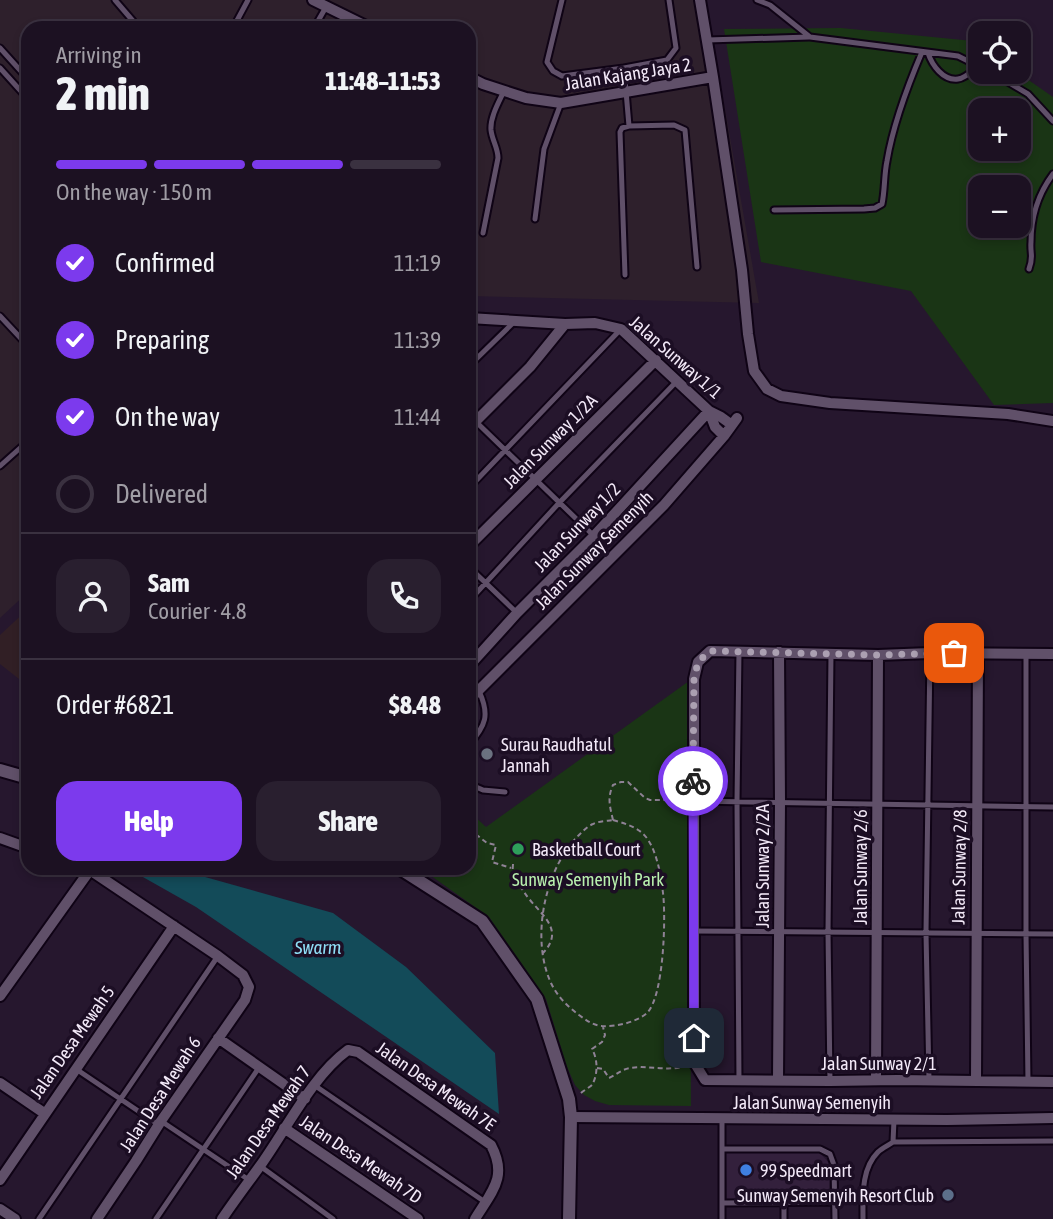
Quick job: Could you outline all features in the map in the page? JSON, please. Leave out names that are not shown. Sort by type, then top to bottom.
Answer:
[{"type":"street","points":[[313,0],[355,21]]},
{"type":"street","points":[[700,0],[754,371],[767,389],[781,397],[1008,414],[1053,421]]},
{"type":"street","name":"Jalan Kajang Jaya 2","points":[[476,80],[526,98],[561,103],[713,77]]},
{"type":"street","name":"Jalan Sunway 1/1","points":[[476,318],[565,324],[595,323],[621,328],[709,411],[734,422]]},
{"type":"street","points":[[476,417],[530,367],[565,324]]},
{"type":"street","name":"Jalan Sunway 1/2A","points":[[476,539],[656,360]]},
{"type":"street","points":[[709,411],[715,427],[723,436]]},
{"type":"street","name":"Jalan Sunway 1/2","points":[[476,658],[709,411]]},
{"type":"street","name":"Jalan Sunway Semenyih","points":[[476,694],[664,505],[734,422]]},
{"type":"street","points":[[693,932],[689,801],[694,679],[698,662],[710,651],[878,655],[1053,654]]},
{"type":"street","name":"Jalan Sunway 2/2A","points":[[778,1080],[779,652]]},
{"type":"street","name":"Jalan Sunway 2/8","points":[[976,1081],[978,654]]},
{"type":"street","name":"Jalan Sunway 2/6","points":[[876,1080],[878,655]]},
{"type":"street","points":[[0,770],[21,776]]},
{"type":"street","points":[[0,838],[21,846]]},
{"type":"street","points":[[0,996],[83,875]]},
{"type":"street","points":[[96,875],[218,956]]},
{"type":"street","points":[[410,875],[482,921],[537,999],[569,1099],[569,1219]]},
{"type":"street","name":"Jalan Desa Mewah 5","points":[[0,1180],[174,926]]},
{"type":"street","name":"Jalan Sunway 2/1","points":[[693,932],[694,1062],[705,1080],[1053,1082]]},
{"type":"street","name":"Jalan Desa Mewah 6","points":[[97,1219],[245,1000],[249,987],[243,975],[218,956]]},
{"type":"street","points":[[218,1038],[305,1099]]},
{"type":"street","name":"Jalan Desa Mewah 7","points":[[224,1218],[314,1085],[348,1049]]},
{"type":"street","name":"Jalan Desa Mewah 7E","points":[[348,1049],[358,1052],[491,1145],[498,1159],[498,1180],[485,1202]]},
{"type":"street","points":[[0,1083],[44,1113]]},
{"type":"street","name":"Jalan Sunway Semenyih","points":[[571,1116],[894,1120],[1053,1118]]},
{"type":"street","name":"Jalan Desa Mewah 7D","points":[[284,1128],[418,1219]]},
{"type":"street","points":[[475,1219],[485,1202]]},
{"type":"street","points":[[0,1209],[15,1219]]},
{"type":"lane","points":[[115,0],[133,21]]},
{"type":"lane","points":[[237,21],[248,0]]},
{"type":"lane","points":[[562,0],[547,62],[552,71],[562,76],[667,60],[676,48],[669,0]]},
{"type":"lane","points":[[757,0],[771,5],[810,37]]},
{"type":"lane","points":[[318,21],[326,7]]},
{"type":"lane","points":[[707,40],[810,37],[958,56],[968,61]]},
{"type":"lane","points":[[0,48],[21,71]]},
{"type":"lane","points":[[925,52],[937,70],[948,77],[957,79],[968,74]]},
{"type":"lane","points":[[774,210],[864,209],[882,204],[891,141],[915,68],[925,52]]},
{"type":"lane","points":[[0,68],[21,91]]},
{"type":"lane","points":[[624,68],[629,126]]},
{"type":"lane","points":[[1011,84],[1028,94],[1053,121]]},
{"type":"lane","points":[[483,233],[498,158],[498,149],[490,125],[504,91]]},
{"type":"lane","points":[[535,219],[544,149],[561,103]]},
{"type":"lane","points":[[625,275],[620,132],[622,128],[629,126],[674,125],[685,130],[697,267]]},
{"type":"lane","points":[[1029,269],[1033,259],[1030,244],[1038,202],[1053,174]]},
{"type":"lane","points":[[0,316],[21,338]]},
{"type":"lane","points":[[476,359],[516,320]]},
{"type":"lane","points":[[476,481],[621,328]]},
{"type":"lane","points":[[476,594],[677,380]]},
{"type":"lane","points":[[476,426],[594,536]]},
{"type":"lane","points":[[0,466],[21,447]]},
{"type":"lane","points":[[476,574],[517,613]]},
{"type":"lane","points":[[739,651],[739,1081]]},
{"type":"lane","points":[[929,1080],[926,933],[930,653]]},
{"type":"lane","points":[[1026,653],[1028,1081]]},
{"type":"lane","points":[[830,1081],[828,932],[831,654]]},
{"type":"lane","points":[[476,736],[482,729],[485,717],[485,705],[479,691]]},
{"type":"lane","points":[[476,787],[505,792]]},
{"type":"lane","points":[[689,801],[1053,807]]},
{"type":"lane","points":[[693,932],[1053,934]]},
{"type":"lane","points":[[39,1219],[218,956]]},
{"type":"lane","points":[[156,1219],[260,1066]]},
{"type":"lane","points":[[75,1069],[249,1180]]},
{"type":"lane","points":[[314,1085],[485,1202]]},
{"type":"lane","points":[[722,1119],[722,1219]]},
{"type":"lane","points":[[893,1142],[894,1120]]},
{"type":"lane","points":[[863,1219],[866,1170],[878,1152],[893,1142],[1053,1141]]},
{"type":"lane","points":[[722,1149],[820,1149],[830,1154],[835,1164],[835,1219]]},
{"type":"lane","points":[[260,1166],[332,1219]]},
{"type":"lane","points":[[722,1203],[835,1202]]},
{"type":"lane","points":[[784,1203],[784,1219]]},
{"type":"path","points":[[614,820],[609,802],[610,793],[614,785],[621,782],[628,782],[650,800],[689,801]]},
{"type":"path","points":[[614,820],[635,828],[645,835],[651,845],[663,895],[663,938],[656,998],[648,1012],[634,1021],[603,1026],[590,1023],[560,999],[551,983],[543,953],[543,914],[555,870],[568,847],[593,824],[614,820]]},
{"type":"path","points":[[476,834],[487,843],[496,845],[492,862],[512,869]]},
{"type":"path","points":[[513,864],[512,879],[522,887],[550,923],[550,943],[543,953]]},
{"type":"path","points":[[569,1099],[592,1085],[597,1068],[592,1049],[602,1042],[605,1035],[603,1026]]},
{"type":"path","points":[[597,1068],[603,1069],[609,1078],[630,1068],[681,1068],[686,1062]]},
{"type":"shaded area","points":[[0,0],[706,0],[759,303],[476,296],[476,21],[21,21],[21,598],[0,618]]},
{"type":"shaded area","points":[[21,616],[21,680],[0,664],[0,635]]},
{"type":"shaded area","points":[[726,1152],[820,1153],[830,1164],[829,1198],[727,1199]]},
{"type":"green space","points":[[841,28],[968,41],[968,84],[1031,84],[1031,82],[1053,97],[1053,403],[994,405],[911,291],[761,262],[724,29]]},
{"type":"green space","name":"Sunway Semenyih Park","points":[[689,681],[691,1106],[609,1105],[584,1095],[575,1085],[546,999],[489,917],[430,875],[476,875],[476,818],[486,827]]},
{"type":"water","name":"Swarm","points":[[139,875],[198,875],[333,913],[406,967],[495,1053],[499,1114],[196,907]]},
{"type":"way so far","points":[[693,781],[694,679],[698,662],[710,651],[878,655],[954,653]]},
{"type":"place","name":"Surau Raudhatul Jannah","points":[[487,754]]},
{"type":"place","name":"Basketball Court","points":[[518,849]]},
{"type":"place","name":"99 Speedmart","points":[[746,1170]]},
{"type":"place","name":"Sunway Semenyih Resort Club","points":[[948,1195]]},
{"type":"route","points":[[693,781],[694,1038]]}]
